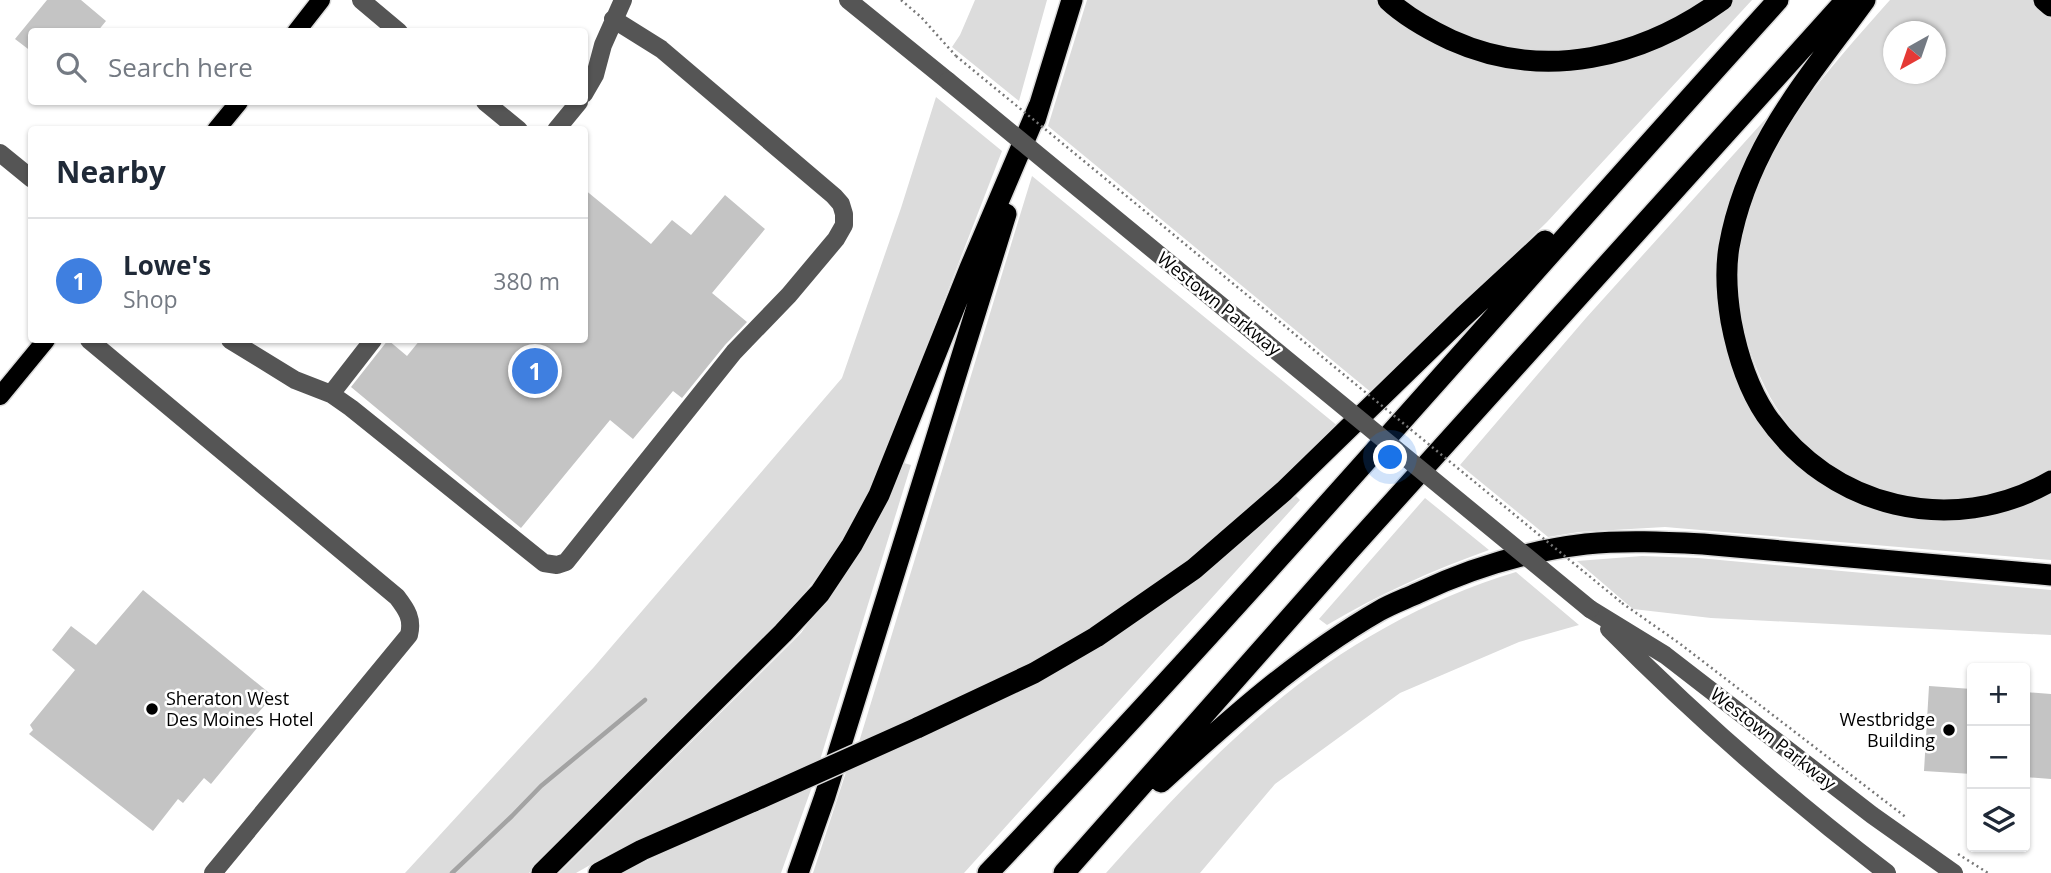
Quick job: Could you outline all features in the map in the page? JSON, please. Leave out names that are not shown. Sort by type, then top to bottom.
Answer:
[{"type":"highway","points":[[1059,0],[1059,42]]},
{"type":"highway","points":[[798,873],[829,782],[1072,0]]},
{"type":"highway","points":[[1388,0],[1412,19],[1461,44],[1513,59],[1555,62],[1607,54],[1647,42],[1676,29],[1722,0]]},
{"type":"highway","points":[[988,873],[1083,774],[1254,586],[1778,0]]},
{"type":"highway","points":[[1065,873],[1347,553],[1846,0]]},
{"type":"highway","points":[[1865,0],[1784,110],[1760,152],[1738,207],[1728,250],[1727,278],[1734,334],[1741,361],[1766,414],[1795,449],[1831,478],[1873,499],[1920,510],[1966,510],[2010,500],[2051,481]]},
{"type":"highway","points":[[2045,0],[2051,6]]},
{"type":"highway","points":[[542,873],[783,633],[820,593],[852,545],[879,495],[970,268],[1040,106]]},
{"type":"highway","points":[[599,873],[642,850],[1034,673],[1096,638],[1194,569],[1284,491],[1462,317],[1629,164]]},
{"type":"highway","points":[[1065,873],[1207,740],[1290,671],[1380,611],[1457,575],[1530,553],[1587,544],[1645,541],[2051,575]]},
{"type":"main road","points":[[299,28],[321,0]]},
{"type":"main road","points":[[219,126],[237,105]]},
{"type":"main road","points":[[0,396],[44,343]]},
{"type":"street","points":[[361,0],[394,28]]},
{"type":"street","points":[[588,87],[595,75],[613,19],[623,0]]},
{"type":"street","name":"Westown Parkway","points":[[848,0],[1590,609],[1734,749],[1887,873]]},
{"type":"street","points":[[235,343],[295,380],[331,394],[351,408],[544,563],[557,565],[566,562],[734,352],[789,295],[844,225],[841,204],[834,196],[662,49],[613,19]]},
{"type":"street","points":[[489,105],[514,126]]},
{"type":"street","points":[[559,126],[577,105]]},
{"type":"street","points":[[0,153],[28,176]]},
{"type":"street","points":[[93,343],[397,597],[410,615],[409,635],[213,873]]},
{"type":"street","points":[[331,394],[371,343]]},
{"type":"street","name":"Westown Parkway","points":[[1590,609],[1665,655],[1872,815],[1954,873]]},
{"type":"path","points":[[901,0],[921,17],[956,56],[1622,603],[1679,643],[1913,823]]},
{"type":"path","points":[[1952,850],[1988,873]]},
{"type":"shaded area","points":[[975,0],[1047,0],[1019,101],[952,47]]},
{"type":"shaded area","points":[[1087,0],[1375,0],[1383,7],[1561,71],[1589,68],[1643,55],[1672,43],[1734,0],[1752,0],[1547,222],[1372,393],[1048,126]]},
{"type":"shaded area","points":[[1405,0],[1707,0],[1646,34],[1601,46],[1542,50],[1513,48],[1484,41],[1430,17]]},
{"type":"shaded area","points":[[1890,0],[2032,0],[2051,19],[2051,473],[2022,485],[1960,501],[1928,501],[1901,496],[1875,488],[1826,462],[1804,443],[1767,392],[1744,331],[1737,269],[1740,240],[1749,205],[1779,140],[1820,81]]},
{"type":"shaded area","points":[[936,97],[1002,151],[875,479],[828,560],[770,633],[529,873],[405,873],[594,667],[842,378]]},
{"type":"shaded area","points":[[1780,103],[1746,162],[1730,200],[1724,229],[1733,363],[1822,483],[1879,512],[1931,521],[1959,520],[2026,505],[2051,494],[2051,560],[1665,527],[1579,532],[1548,537],[1460,465],[1586,318]]},
{"type":"shaded area","points":[[1032,176],[1339,427],[1329,439],[1151,594],[1009,678],[859,742]]},
{"type":"shaded area","points":[[904,463],[911,465],[820,760],[653,833],[576,873],[559,873],[801,633],[866,544]]},
{"type":"shaded area","points":[[1291,491],[1300,500],[964,873],[813,873],[847,769],[965,715]]},
{"type":"shaded area","points":[[1425,498],[1489,550],[1406,583],[1327,625],[1319,619]]},
{"type":"shaded area","points":[[1642,556],[1698,558],[2051,590],[2051,635],[1711,618],[1633,609],[1577,561]]},
{"type":"shaded area","points":[[1516,572],[1579,625],[1519,642],[1400,693],[1275,784],[1200,873],[1106,873],[1221,751],[1290,691],[1350,648],[1414,612]]},
{"type":"shaded area","points":[[813,784],[781,873],[621,873]]},
{"type":"building","points":[[47,0],[81,0],[106,21],[100,28],[28,28],[28,49],[15,39]]},
{"type":"building","points":[[588,192],[651,244],[672,220],[691,235],[725,195],[765,229],[712,293],[747,322],[682,398],[673,391],[633,439],[610,420],[521,528],[351,387],[386,343],[392,343],[407,356],[418,343],[588,343]]},
{"type":"building","name":"Sheraton West Des Moines Hotel","points":[[143,590],[273,696],[250,722],[257,728],[211,784],[204,778],[183,803],[178,799],[153,831],[29,734],[33,730],[30,725],[75,670],[52,650],[71,626],[96,645]]},
{"type":"building","name":"Westbridge Building","points":[[1929,686],[1967,689],[1967,774],[1924,771]]},
{"type":"building","points":[[2030,692],[2051,694],[2051,779],[2030,777]]},
{"type":"waterway","points":[[452,873],[541,786],[645,700]]},
{"type":"place","name":"Lowe's","points":[[535,371]]},
{"type":"place","name":"Sheraton West Des Moines Hotel","points":[[152,709]]},
{"type":"place","name":"Westbridge Building","points":[[1949,730]]}]
